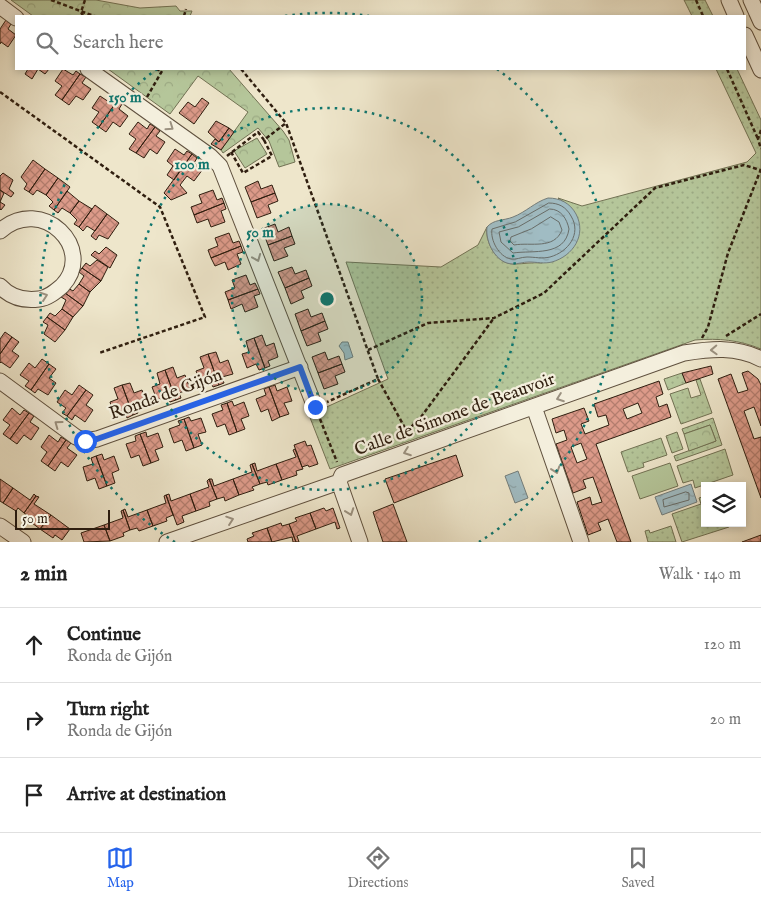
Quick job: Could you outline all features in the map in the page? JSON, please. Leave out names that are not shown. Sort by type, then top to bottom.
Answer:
[{"type":"street","points":[[729,0],[736,15]]},
{"type":"street","points":[[751,0],[761,22]]},
{"type":"street","points":[[0,6],[15,17]]},
{"type":"street","points":[[746,37],[761,70]]},
{"type":"street","points":[[89,70],[210,156],[220,166],[315,407]]},
{"type":"street","points":[[0,231],[12,222],[24,218],[38,218],[51,223],[62,232],[69,243],[72,256],[71,270],[65,282],[56,292],[44,298],[24,299],[2,292]]},
{"type":"street","name":"Calle de Simone de Beauvoir","points":[[167,542],[684,353],[711,349],[734,350],[747,352],[761,359]]},
{"type":"street","name":"Ronda de Gijón","points":[[0,381],[76,437],[85,441],[97,439],[300,367]]},
{"type":"street","points":[[534,407],[581,542]]},
{"type":"street","points":[[340,479],[360,542]]},
{"type":"street","points":[[0,526],[15,540]]},
{"type":"path","points":[[51,0],[91,15]]},
{"type":"path","points":[[82,15],[81,12],[85,0]]},
{"type":"path","points":[[696,0],[703,15]]},
{"type":"path","points":[[184,15],[186,9]]},
{"type":"path","points":[[146,98],[162,71],[159,70]]},
{"type":"path","points":[[242,70],[286,123],[378,379],[414,443]]},
{"type":"path","points":[[727,70],[761,149]]},
{"type":"path","points":[[0,92],[160,207],[205,317],[99,353]]},
{"type":"path","points":[[264,140],[286,123]]},
{"type":"path","points":[[758,139],[761,130]]},
{"type":"path","points":[[225,159],[230,151],[258,132],[272,156],[242,173],[238,160],[230,151]]},
{"type":"path","points":[[368,350],[428,323],[494,318],[544,293],[655,188],[744,165],[761,169],[728,253],[708,326],[698,343]]},
{"type":"path","points":[[724,337],[761,314]]},
{"type":"path","points":[[407,431],[421,417],[494,318]]},
{"type":"path","points":[[340,479],[315,407],[378,379]]},
{"type":"green space","points":[[11,0],[96,0],[140,8],[176,6],[180,11],[192,11],[190,15],[32,15]]},
{"type":"green space","points":[[684,0],[705,0],[712,15],[692,15]]},
{"type":"green space","points":[[109,70],[230,70],[283,131],[289,140],[295,162],[279,167],[269,141],[258,128],[223,153],[221,150],[248,112],[198,76],[170,114]]},
{"type":"green space","points":[[716,70],[737,70],[761,120],[761,349],[729,340],[695,340],[330,469],[309,415],[388,379],[346,262],[441,267],[478,245],[487,227],[490,245],[502,260],[514,264],[542,263],[569,206],[558,198],[582,206],[747,162],[756,153]]},
{"type":"green space","points":[[257,138],[267,154],[245,168],[234,151]]},
{"type":"green space","points":[[682,373],[686,383],[668,390],[664,379]]},
{"type":"green space","points":[[700,379],[712,413],[681,424],[670,394],[688,388],[691,398],[701,395],[696,380]]},
{"type":"green space","points":[[713,418],[722,445],[676,461],[674,456],[716,441],[710,425],[684,434],[682,429]]},
{"type":"green space","points":[[710,425],[716,441],[689,451],[684,434]]},
{"type":"green space","points":[[677,432],[683,449],[672,453],[666,436]]},
{"type":"green space","points":[[661,438],[667,455],[643,463],[644,467],[628,472],[621,452]]},
{"type":"green space","points":[[725,449],[733,475],[713,482],[701,482],[701,486],[695,488],[693,480],[683,483],[677,466]]},
{"type":"green space","points":[[670,463],[678,486],[640,499],[632,476]]},
{"type":"green space","points":[[701,504],[701,527],[729,527],[682,542],[672,514]]},
{"type":"green space","points":[[671,526],[676,542],[648,542],[645,531],[649,530],[650,533]]},
{"type":"water","points":[[548,198],[564,202],[576,214],[580,230],[579,237],[572,250],[560,259],[549,263],[527,262],[513,264],[501,260],[490,245],[487,227],[496,221],[518,215]]},
{"type":"water","points":[[342,342],[348,342],[353,357],[345,360],[344,353],[339,346]]},
{"type":"water","points":[[518,471],[528,498],[515,503],[505,476]]},
{"type":"water","points":[[691,484],[697,502],[662,515],[655,497]]},
{"type":"building","points":[[6,20],[11,24],[8,29],[15,34],[15,36],[8,47],[1,42],[0,44],[0,29]]},
{"type":"building","points":[[27,70],[37,70],[32,79],[25,74]]},
{"type":"building","points":[[39,70],[48,70],[45,74]]},
{"type":"building","points":[[62,70],[73,75],[76,71],[80,74],[62,100],[55,95],[62,86],[55,81]]},
{"type":"building","points":[[80,74],[86,77],[82,83],[91,89],[83,100],[76,96],[69,105],[62,100]]},
{"type":"building","points":[[100,96],[109,102],[113,97],[117,101],[99,127],[92,122],[99,112],[92,108]]},
{"type":"building","points":[[202,98],[209,103],[194,124],[179,113],[188,102],[195,107]]},
{"type":"building","points":[[117,101],[122,104],[119,109],[128,116],[120,127],[113,122],[106,132],[99,127]]},
{"type":"building","points":[[216,121],[229,128],[219,142],[208,132]]},
{"type":"building","points":[[138,122],[147,129],[150,124],[155,127],[136,153],[129,149],[136,139],[129,134]]},
{"type":"building","points":[[155,127],[160,131],[156,136],[165,142],[157,154],[150,149],[144,158],[136,153]]},
{"type":"building","points":[[229,128],[234,132],[221,150],[211,144],[215,139],[219,142]]},
{"type":"building","points":[[175,149],[184,155],[187,151],[192,154],[174,180],[167,175],[173,166],[167,161]]},
{"type":"building","points":[[192,154],[197,158],[194,163],[203,169],[194,181],[187,176],[180,185],[187,193],[171,200],[164,193]]},
{"type":"building","points":[[33,160],[45,169],[29,192],[24,189],[27,184],[21,177]]},
{"type":"building","points":[[45,169],[58,178],[46,195],[37,190],[33,195],[29,192]]},
{"type":"building","points":[[3,173],[13,180],[9,189],[14,193],[11,197],[0,190],[0,176]]},
{"type":"building","points":[[58,178],[70,187],[54,210],[49,206],[53,202],[46,195]]},
{"type":"building","points":[[258,181],[261,189],[272,185],[275,193],[251,202],[245,187]]},
{"type":"building","points":[[0,190],[4,193],[0,202]]},
{"type":"building","points":[[213,190],[217,200],[222,198],[224,203],[194,215],[191,207],[202,203],[199,195]]},
{"type":"building","points":[[67,191],[79,201],[70,213],[62,208],[58,213],[54,210]]},
{"type":"building","points":[[275,193],[278,201],[268,205],[271,213],[257,218],[251,202]]},
{"type":"building","points":[[79,201],[92,209],[79,227],[74,224],[77,220],[70,213]]},
{"type":"building","points":[[0,202],[5,205],[1,210],[0,209]]},
{"type":"building","points":[[224,203],[226,209],[221,211],[225,222],[211,227],[208,219],[197,223],[194,215]]},
{"type":"building","points":[[95,205],[107,214],[95,231],[87,226],[83,231],[79,227]]},
{"type":"building","points":[[107,214],[119,223],[108,239],[99,235],[96,240],[91,236]]},
{"type":"building","points":[[275,224],[278,232],[289,227],[292,236],[268,245],[262,229]]},
{"type":"building","points":[[229,233],[233,243],[239,241],[241,246],[211,258],[208,250],[218,246],[215,238]]},
{"type":"building","points":[[292,236],[295,244],[284,248],[288,256],[274,261],[268,245]]},
{"type":"building","points":[[241,246],[243,252],[237,254],[241,264],[228,270],[225,262],[215,266],[211,258]]},
{"type":"building","points":[[106,247],[117,255],[110,268],[91,255],[95,251],[99,254]]},
{"type":"building","points":[[97,260],[108,267],[101,281],[82,268],[86,263],[90,266]]},
{"type":"building","points":[[292,267],[295,274],[306,270],[309,278],[285,288],[278,272]]},
{"type":"building","points":[[82,268],[101,281],[90,292],[79,284],[84,276],[79,272]]},
{"type":"building","points":[[246,275],[250,285],[255,283],[258,289],[228,300],[225,292],[235,288],[232,280]]},
{"type":"building","points":[[309,278],[312,286],[301,291],[304,298],[291,304],[285,288]]},
{"type":"building","points":[[79,284],[90,292],[83,306],[65,293],[68,288],[73,291]]},
{"type":"building","points":[[258,289],[260,294],[254,296],[258,307],[245,312],[242,304],[231,309],[228,300]]},
{"type":"building","points":[[65,293],[83,306],[73,317],[62,309],[66,300],[61,297]]},
{"type":"building","points":[[62,309],[73,317],[65,330],[47,317],[50,313],[55,316]]},
{"type":"building","points":[[308,309],[311,317],[322,313],[325,321],[301,331],[295,314]]},
{"type":"building","points":[[47,317],[65,330],[55,342],[44,334],[48,325],[43,322]]},
{"type":"building","points":[[325,321],[328,329],[318,333],[321,341],[307,346],[301,331]]},
{"type":"building","points":[[5,332],[12,337],[0,354],[0,339]]},
{"type":"building","points":[[262,335],[266,346],[274,343],[278,357],[268,361],[270,366],[265,368],[254,338]]},
{"type":"building","points":[[12,337],[19,342],[12,351],[19,356],[10,368],[0,363],[0,354]]},
{"type":"building","points":[[254,338],[265,368],[259,370],[256,364],[247,368],[242,354],[249,352],[246,341]]},
{"type":"building","points":[[216,352],[220,363],[228,360],[233,374],[222,377],[224,383],[219,385],[208,354]]},
{"type":"building","points":[[325,352],[328,360],[339,356],[342,364],[318,373],[312,357]]},
{"type":"building","points":[[208,354],[219,385],[213,387],[210,381],[201,384],[196,371],[204,368],[200,357]]},
{"type":"building","points":[[42,359],[49,364],[31,390],[25,386],[29,381],[20,375],[29,363],[35,368]]},
{"type":"building","points":[[49,364],[56,369],[49,378],[56,383],[48,395],[38,389],[35,393],[31,390]]},
{"type":"building","points":[[342,364],[345,372],[335,376],[338,384],[324,389],[318,373]]},
{"type":"building","points":[[711,366],[713,374],[686,383],[682,373]]},
{"type":"building","points":[[173,367],[177,378],[185,375],[190,389],[179,393],[181,398],[176,400],[165,370]]},
{"type":"building","points":[[165,370],[176,400],[170,402],[168,396],[157,400],[152,387],[160,384],[157,373]]},
{"type":"building","points":[[748,371],[758,379],[761,385],[761,426],[754,407],[744,411],[754,439],[761,437],[761,498],[718,379],[731,374],[738,393],[748,390],[742,373]]},
{"type":"building","points":[[659,381],[663,394],[656,397],[659,407],[667,404],[671,417],[596,444],[631,542],[617,542],[608,519],[598,523],[601,530],[588,535],[577,502],[590,497],[592,505],[602,502],[593,477],[583,480],[586,488],[573,493],[556,444],[567,440],[564,430],[556,433],[552,419],[584,408],[589,421],[581,424],[585,434],[609,425],[606,415],[598,417],[594,404]],"holes":[[[638,403],[642,413],[627,419],[623,409]],[[581,443],[587,459],[577,463],[571,447]]]},
{"type":"building","points":[[130,383],[134,393],[142,390],[147,404],[136,408],[138,413],[133,415],[122,385]]},
{"type":"building","points":[[79,385],[86,390],[67,416],[62,413],[66,408],[57,402],[65,390],[72,395]]},
{"type":"building","points":[[122,385],[133,415],[127,418],[125,412],[114,415],[110,402],[118,399],[114,388]]},
{"type":"building","points":[[275,385],[277,391],[287,387],[292,401],[284,403],[289,414],[280,417],[269,387]]},
{"type":"building","points":[[269,387],[280,417],[272,421],[268,409],[261,412],[256,399],[266,395],[264,389]]},
{"type":"building","points":[[86,390],[93,395],[86,405],[93,410],[85,422],[75,415],[72,420],[67,416]]},
{"type":"building","points":[[232,401],[234,406],[244,402],[249,416],[241,419],[245,429],[237,432],[227,403]]},
{"type":"building","points":[[227,403],[237,432],[229,435],[225,424],[217,427],[212,414],[223,410],[221,405]]},
{"type":"building","points":[[12,408],[20,415],[24,410],[29,413],[10,439],[3,434],[10,425],[3,420]]},
{"type":"building","points":[[29,413],[34,416],[30,422],[39,428],[31,440],[24,435],[17,444],[10,439]]},
{"type":"building","points":[[189,417],[191,421],[201,418],[206,432],[198,434],[202,445],[194,448],[184,419]]},
{"type":"building","points":[[184,419],[194,448],[186,451],[182,440],[174,443],[169,429],[180,425],[178,421]]},
{"type":"building","points":[[146,432],[147,437],[158,433],[163,447],[155,450],[159,460],[151,463],[140,434]]},
{"type":"building","points":[[140,434],[151,463],[143,466],[139,455],[131,458],[126,444],[136,441],[135,436]]},
{"type":"building","points":[[49,435],[58,442],[61,437],[66,440],[48,466],[41,461],[47,452],[41,447]]},
{"type":"building","points":[[66,440],[71,443],[67,448],[77,455],[68,467],[61,462],[55,471],[48,466]]},
{"type":"building","points":[[305,441],[307,446],[311,445],[318,464],[302,467],[294,445]]},
{"type":"building","points":[[295,449],[303,469],[296,471],[297,475],[282,480],[276,464],[296,457],[293,450]]},
{"type":"building","points":[[102,454],[104,460],[114,456],[119,470],[112,473],[115,483],[107,486],[96,456]]},
{"type":"building","points":[[456,455],[463,476],[394,503],[385,479]]},
{"type":"building","points":[[96,456],[107,486],[99,489],[95,478],[87,481],[83,467],[93,464],[91,458]]},
{"type":"building","points":[[255,463],[257,471],[276,464],[282,480],[268,485],[267,482],[260,484],[252,464]]},
{"type":"building","points":[[252,464],[260,484],[252,487],[254,490],[239,495],[233,479],[252,472],[250,465]]},
{"type":"building","points":[[0,479],[13,488],[3,503],[0,501]]},
{"type":"building","points":[[209,479],[217,499],[209,502],[210,506],[196,511],[190,494],[209,487],[207,481]]},
{"type":"building","points":[[209,479],[212,479],[214,486],[233,479],[239,495],[225,501],[224,497],[217,499]]},
{"type":"building","points":[[13,488],[30,500],[34,494],[36,496],[24,513],[18,508],[16,511],[3,503]]},
{"type":"building","points":[[169,494],[171,501],[190,494],[196,511],[182,516],[184,522],[177,525],[166,495]]},
{"type":"building","points":[[166,495],[173,515],[166,518],[167,521],[153,526],[147,510],[166,503],[164,496]]},
{"type":"building","points":[[36,496],[39,497],[34,504],[51,515],[40,529],[28,520],[30,517],[24,513]]},
{"type":"building","points":[[393,504],[407,542],[383,542],[373,512]]},
{"type":"building","points":[[324,508],[326,511],[333,508],[340,528],[337,529],[335,522],[316,529],[310,513]]},
{"type":"building","points":[[125,509],[128,517],[147,510],[153,526],[139,531],[137,528],[130,530],[123,510]]},
{"type":"building","points":[[123,510],[130,530],[123,533],[124,536],[110,541],[104,525],[123,518],[121,511]]},
{"type":"building","points":[[310,513],[316,529],[297,536],[299,542],[296,542],[289,524],[297,521],[295,518]]},
{"type":"building","points":[[51,515],[70,529],[62,540],[55,535],[53,538],[40,529]]},
{"type":"building","points":[[281,523],[282,526],[289,524],[296,542],[293,542],[292,537],[272,542],[267,528]]},
{"type":"building","points":[[104,525],[110,541],[84,542],[81,533]]},
{"type":"building","points":[[267,528],[272,542],[248,542],[247,539],[254,536],[252,533]]},
{"type":"building","points":[[761,535],[761,542],[742,542]]},
{"type":"route","points":[[85,441],[97,439],[300,367],[315,407]]}]
